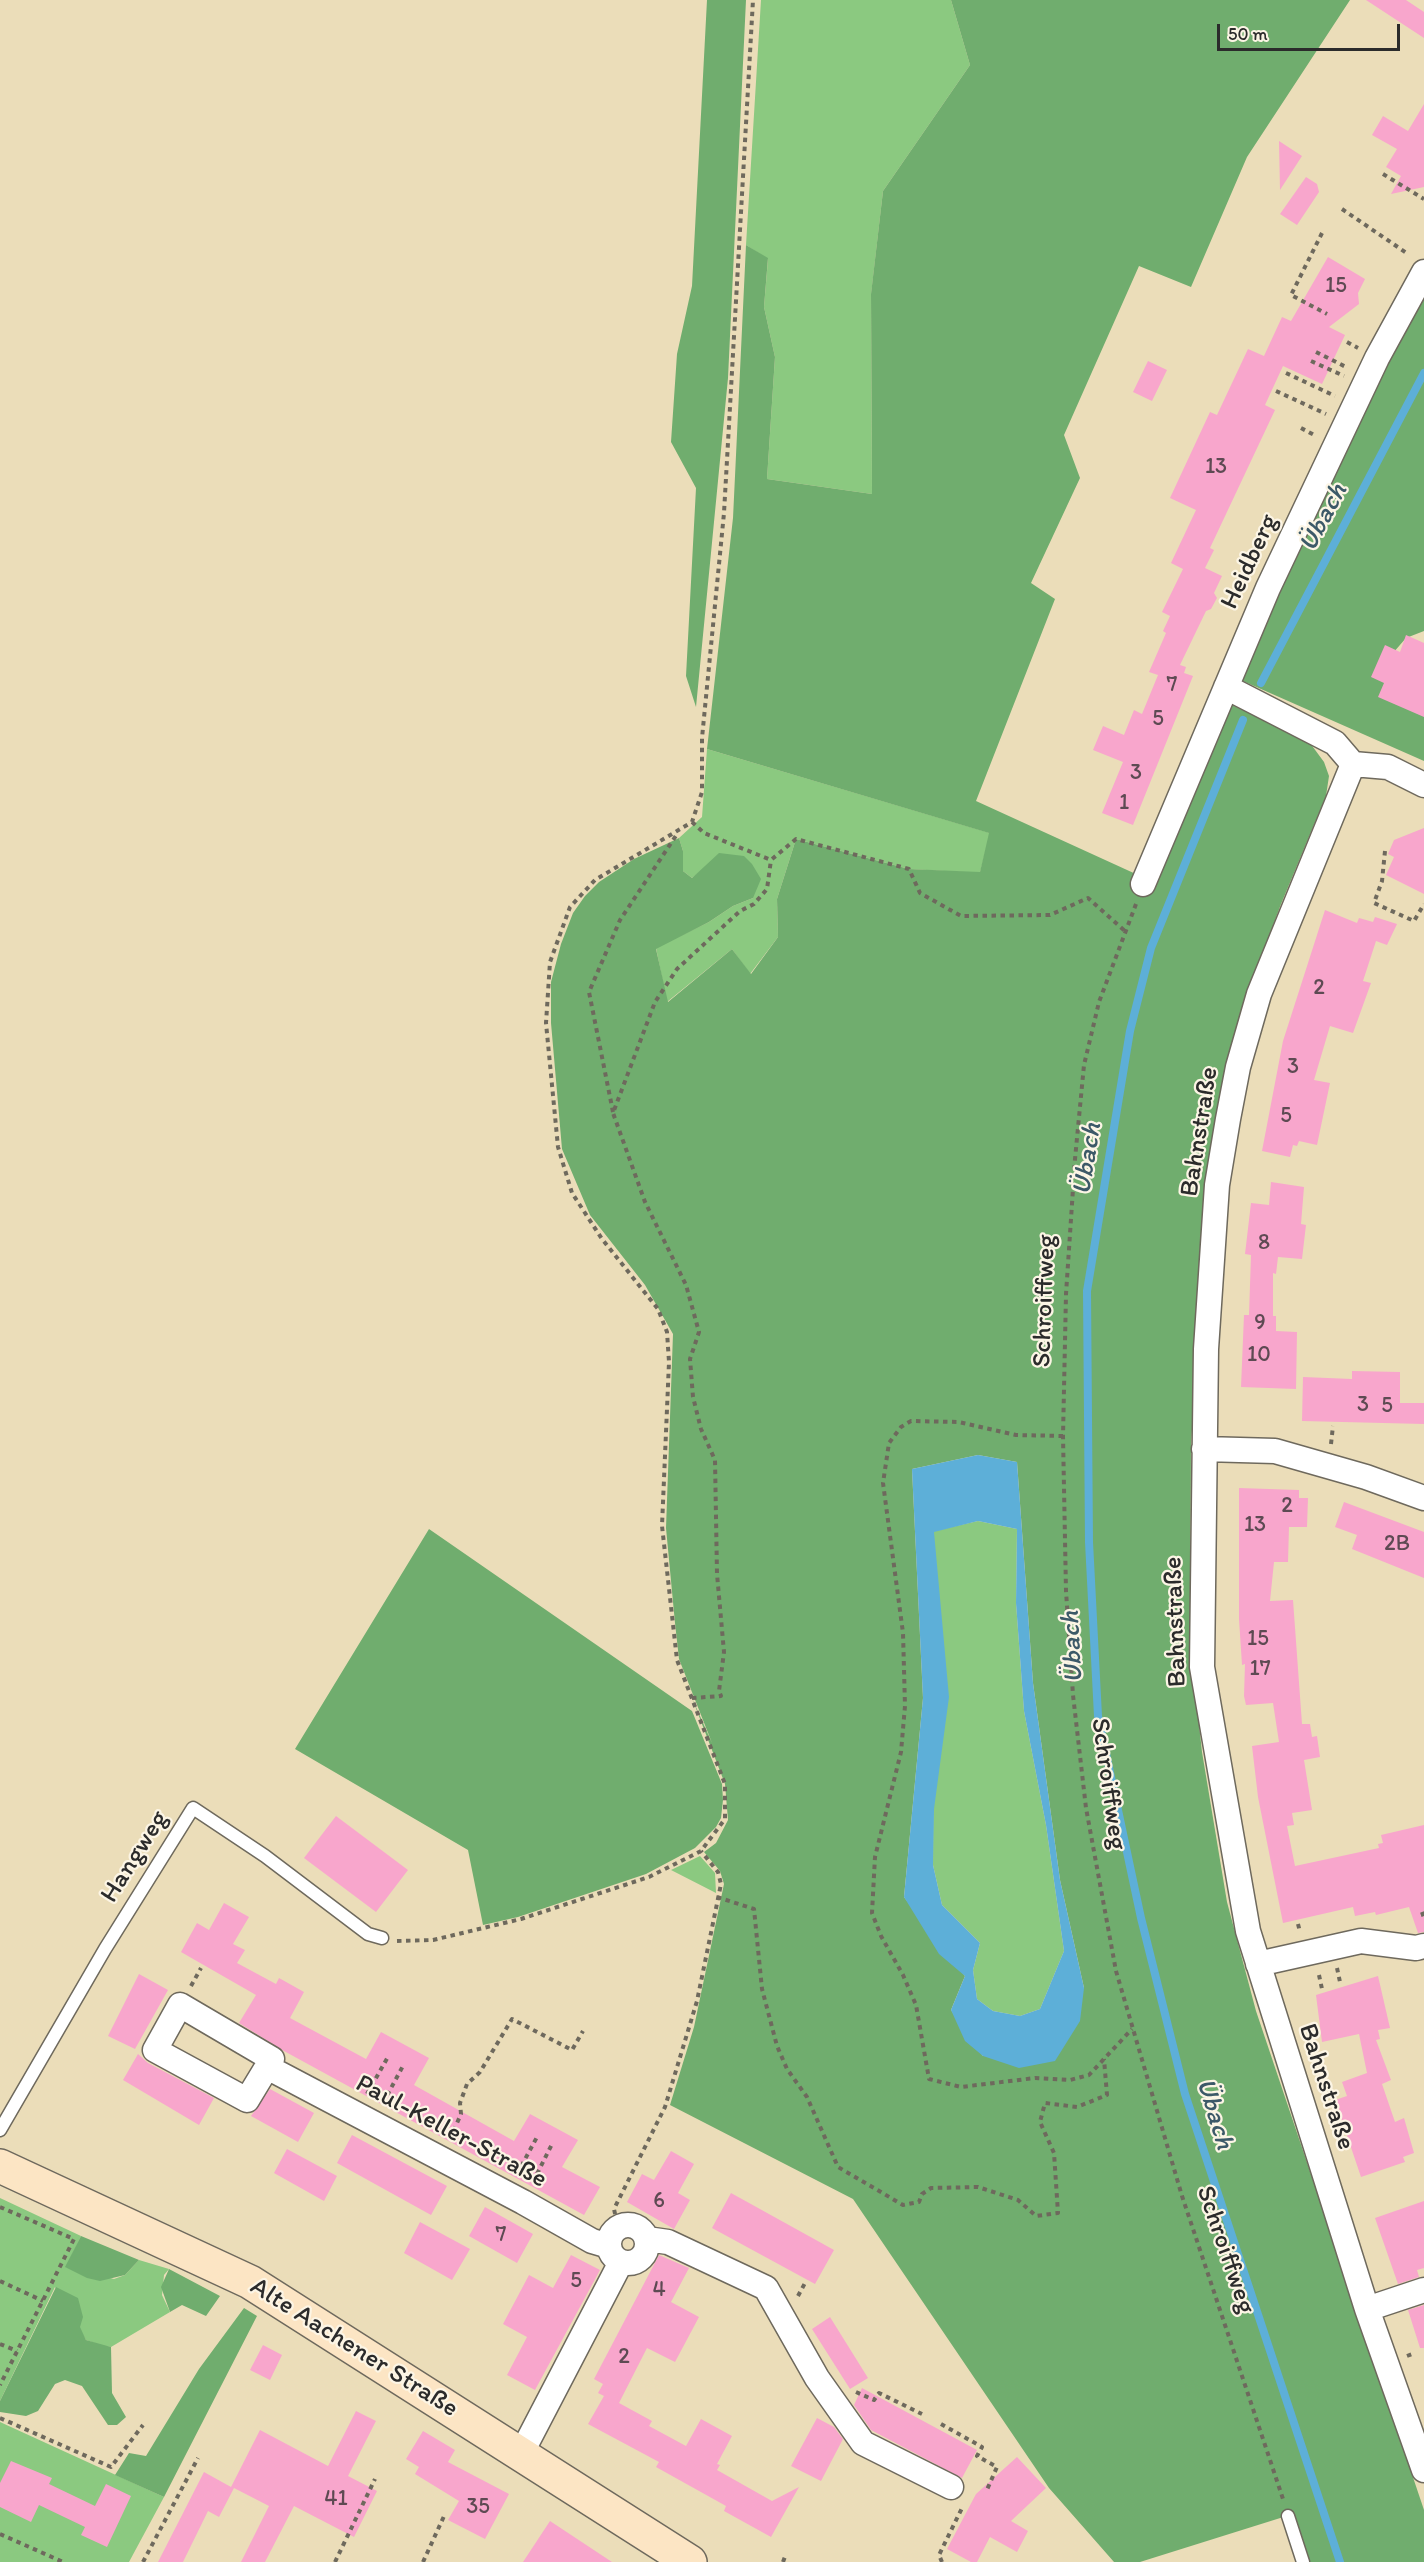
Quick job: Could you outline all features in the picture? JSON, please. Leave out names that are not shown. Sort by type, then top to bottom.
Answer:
[{"type":"main road","name":"Alte Aachener Straße","points":[[0,2166],[250,2282],[690,2562]]},
{"type":"street","name":"Heidberg","points":[[1143,884],[1268,588],[1419,265]]},
{"type":"street","points":[[1226,687],[1335,743],[1353,764],[1388,767],[1424,785]]},
{"type":"street","name":"Bahnstraße","points":[[1353,764],[1273,957],[1238,1067],[1217,1185],[1206,1349],[1202,1667],[1248,1931],[1367,2309],[1424,2470]]},
{"type":"street","points":[[1204,1449],[1275,1451],[1329,1465],[1424,1498]]},
{"type":"street","points":[[1258,1964],[1361,1941],[1416,1948],[1424,1946]]},
{"type":"street","name":"Paul-Keller-Straße","points":[[180,2006],[272,2059],[267,2067],[247,2100],[155,2050],[180,2006]]},
{"type":"street","name":"Paul-Keller-Straße","points":[[267,2067],[515,2197],[592,2241],[616,2245],[632,2225],[638,2228],[647,2239]]},
{"type":"street","points":[[616,2245],[628,2263],[641,2258],[645,2252],[647,2239],[668,2242],[766,2288],[836,2406],[863,2443],[951,2487]]},
{"type":"street","points":[[521,2454],[616,2245]]},
{"type":"street","points":[[1367,2309],[1424,2290]]},
{"type":"lane","name":"Hangweg","points":[[0,2130],[129,1909],[193,1808],[265,1856],[368,1934],[382,1938]]},
{"type":"lane","points":[[1288,2516],[1303,2562]]},
{"type":"path","points":[[382,1938],[396,1941],[433,1940],[521,1919],[649,1877],[701,1851],[725,1819],[725,1784],[677,1660],[662,1526],[669,1362],[667,1332],[658,1310],[602,1239],[572,1193],[558,1147],[546,1023],[550,962],[570,907],[595,880],[679,832],[692,822],[702,792],[702,738],[724,513],[753,0]]},
{"type":"path","points":[[1383,174],[1424,199]]},
{"type":"path","points":[[1342,209],[1419,265]]},
{"type":"path","points":[[1322,233],[1291,295],[1327,314]]},
{"type":"path","points":[[1316,352],[1358,398]]},
{"type":"path","points":[[1311,361],[1358,398]]},
{"type":"path","points":[[1286,374],[1358,398]]},
{"type":"path","points":[[1276,391],[1358,398]]},
{"type":"path","points":[[692,822],[704,834],[771,860]]},
{"type":"path","points":[[679,832],[620,920],[589,992],[613,1113],[645,1202],[686,1285],[699,1332],[690,1359],[693,1397],[701,1429],[715,1460],[717,1574],[724,1652],[720,1696],[692,1698]]},
{"type":"path","points":[[613,1113],[655,1002],[677,969],[740,911],[754,904],[767,889],[771,860],[796,839],[909,869],[920,893],[961,916],[1050,915],[1088,898],[1126,932]]},
{"type":"path","points":[[1385,851],[1382,881],[1374,903],[1414,921],[1424,904]]},
{"type":"path","name":"Schroiffweg","points":[[1143,884],[1099,1002],[1084,1065],[1066,1294],[1063,1436],[1066,1591],[1073,1695],[1084,1797],[1116,1971],[1182,2196],[1288,2516]]},
{"type":"path","points":[[1063,1436],[1016,1435],[959,1422],[911,1421],[902,1427],[889,1443],[883,1484],[903,1633],[905,1706],[901,1752],[875,1857],[872,1913],[881,1936],[903,1975],[916,2005],[929,2079],[962,2086],[1035,2078],[1070,2080],[1089,2075],[1132,2029]]},
{"type":"path","points":[[616,2245],[614,2209],[665,2107],[697,2001],[721,1884],[718,1872],[701,1851]]},
{"type":"path","points":[[717,1897],[754,1909],[762,1989],[777,2046],[787,2069],[807,2097],[838,2167],[903,2205],[919,2202],[922,2194],[931,2188],[962,2186],[978,2187],[1018,2200],[1036,2216],[1058,2213],[1054,2153],[1040,2122],[1045,2103],[1077,2107],[1107,2095],[1104,2059]]},
{"type":"path","points":[[1422,1911],[1424,1918]]},
{"type":"path","points":[[441,2158],[461,2114],[460,2103],[467,2084],[480,2072],[512,2019],[572,2050],[582,2031]]},
{"type":"path","points":[[365,2118],[388,2055]]},
{"type":"path","points":[[365,2118],[404,2064]]},
{"type":"path","points":[[515,2197],[537,2137]]},
{"type":"path","points":[[515,2197],[552,2144]]},
{"type":"path","points":[[0,2207],[74,2239],[0,2385]]},
{"type":"path","points":[[0,2281],[43,2301]]},
{"type":"path","points":[[0,2344],[17,2352]]},
{"type":"path","points":[[836,2406],[858,2392],[874,2400],[879,2393],[922,2414]]},
{"type":"path","points":[[0,2418],[111,2467],[143,2425]]},
{"type":"path","points":[[941,2424],[982,2447],[977,2457],[997,2467],[986,2492]]},
{"type":"path","points":[[143,2562],[198,2458]]},
{"type":"path","points":[[335,2562],[375,2479]]},
{"type":"path","points":[[942,2562],[939,2555],[964,2506],[947,2494],[951,2487]]},
{"type":"path","points":[[423,2562],[445,2514]]},
{"type":"path","points":[[0,2534],[63,2562]]},
{"type":"path","points":[[783,2562],[786,2554]]},
{"type":"green space","points":[[707,0],[746,0],[728,378],[696,707],[686,676],[696,488],[671,442],[677,354],[692,286]]},
{"type":"green space","points":[[761,0],[951,0],[970,65],[883,191],[871,295],[872,494],[767,479],[775,357],[764,307],[768,259],[746,245]]},
{"type":"green space","points":[[951,0],[1350,0],[1247,157],[1191,287],[1139,266],[1064,435],[1080,478],[1031,583],[1055,599],[976,801],[1138,875],[1228,703],[1310,743],[1324,762],[1329,776],[1326,796],[1281,904],[1250,988],[1203,1234],[1191,1447],[1190,1640],[1202,1752],[1227,1902],[1256,2011],[1424,2510],[1424,2562],[1310,2562],[1293,2514],[1140,2562],[1114,2562],[1049,2488],[853,2199],[670,2105],[694,2027],[724,1884],[720,1871],[704,1852],[716,1843],[728,1820],[725,1784],[692,1698],[712,1743],[679,1659],[666,1528],[673,1334],[645,1285],[590,1215],[562,1149],[551,1023],[551,982],[561,944],[573,913],[585,896],[599,882],[634,859],[679,838],[683,851],[683,871],[692,878],[719,853],[744,856],[761,879],[753,898],[733,906],[709,922],[656,949],[668,1002],[732,949],[751,974],[778,937],[777,899],[796,839],[909,869],[980,872],[989,833],[707,749],[733,518],[746,245],[768,258],[764,307],[775,357],[767,479],[872,494],[871,294],[883,191],[970,65]],"holes":[[[978,1455],[1017,1462],[1033,1683],[1060,1880],[1084,1988],[983,2056],[951,2010],[965,1976],[904,1897],[923,1698],[912,1469]]]},
{"type":"green space","points":[[1424,290],[1424,631],[1406,638],[1393,653],[1424,716],[1424,761],[1236,678],[1295,543]]},
{"type":"green space","points":[[707,749],[990,833],[980,873],[909,869],[796,839],[777,899],[778,937],[750,974],[732,949],[667,1002],[656,948],[709,922],[733,906],[753,898],[705,868],[692,878],[683,871],[683,851],[679,838],[702,817]]},
{"type":"green space","points":[[978,1521],[1017,1529],[1016,1603],[1024,1711],[1046,1825],[1064,1951],[1040,2009],[1020,2016],[993,2011],[977,1999],[973,1970],[980,1943],[942,1905],[933,1865],[934,1531]]},
{"type":"green space","points":[[429,1529],[692,1711],[722,1784],[723,1800],[721,1818],[716,1827],[695,1848],[646,1874],[518,1917],[483,1925],[468,1850],[295,1749]]},
{"type":"green space","points":[[700,1856],[715,1873],[716,1893],[671,1870]]},
{"type":"green space","points":[[0,2198],[81,2236],[66,2267],[114,2279],[125,2275],[139,2260],[169,2269],[164,2275],[162,2295],[170,2312],[111,2347],[103,2346],[86,2340],[55,2287],[0,2401]]},
{"type":"green space","points":[[81,2236],[139,2260],[125,2275],[100,2281],[87,2278],[65,2267]]},
{"type":"green space","points":[[169,2269],[220,2296],[206,2316],[182,2305],[170,2312],[161,2287]]},
{"type":"green space","points":[[56,2287],[78,2298],[83,2317],[80,2327],[86,2340],[111,2347],[112,2393],[126,2417],[117,2425],[108,2425],[82,2386],[65,2380],[55,2384],[38,2411],[26,2416],[0,2412],[0,2401]]},
{"type":"green space","points":[[244,2308],[257,2316],[164,2497],[115,2475],[129,2453],[146,2456],[199,2369]]},
{"type":"green space","points":[[0,2422],[164,2497],[129,2562],[0,2562]]},
{"type":"water","points":[[978,1455],[1017,1462],[1033,1683],[1060,1880],[1084,1988],[1080,2021],[1055,2061],[1019,2068],[983,2056],[965,2041],[951,2010],[965,1976],[939,1954],[904,1897],[923,1698],[912,1469]],"holes":[[[978,1521],[1017,1529],[1016,1603],[1024,1711],[1046,1825],[1064,1951],[1040,2009],[1020,2016],[993,2011],[977,1999],[973,1970],[980,1943],[942,1905],[933,1865],[934,1809],[949,1697],[934,1532]]]},
{"type":"building","points":[[1366,0],[1406,0],[1424,12],[1424,38]]},
{"type":"building","points":[[1424,104],[1424,187],[1391,194],[1401,176],[1386,167],[1397,149],[1372,135],[1383,116],[1408,131]]},
{"type":"building","points":[[1279,141],[1302,156],[1280,190]]},
{"type":"building","points":[[1306,177],[1317,184],[1319,192],[1297,225],[1280,214]]},
{"type":"building","points":[[1328,257],[1365,279],[1358,293],[1359,304],[1329,327],[1345,335],[1322,384],[1283,366],[1265,405],[1275,410],[1210,548],[1214,550],[1205,568],[1222,576],[1214,593],[1217,598],[1211,609],[1206,611],[1180,665],[1186,667],[1184,673],[1193,676],[1133,825],[1102,813],[1123,762],[1093,750],[1103,726],[1124,735],[1134,710],[1142,714],[1158,675],[1149,672],[1166,633],[1163,631],[1170,616],[1162,612],[1183,569],[1171,563],[1196,510],[1170,498],[1210,412],[1217,415],[1248,349],[1264,356],[1282,317],[1291,321]]},
{"type":"building","points":[[1148,361],[1167,370],[1152,401],[1133,392]]},
{"type":"building","points":[[1406,635],[1424,643],[1424,717],[1378,697],[1384,683],[1371,677],[1385,645],[1400,652]]},
{"type":"building","points":[[1424,828],[1424,894],[1386,875],[1394,857],[1388,854],[1394,840]]},
{"type":"building","points":[[1325,910],[1357,923],[1359,918],[1373,922],[1375,917],[1397,924],[1387,945],[1376,941],[1363,981],[1371,983],[1353,1033],[1330,1026],[1314,1080],[1330,1083],[1317,1145],[1299,1141],[1297,1146],[1293,1145],[1290,1157],[1262,1151],[1283,1041]]},
{"type":"building","points":[[1271,1182],[1304,1187],[1301,1224],[1306,1225],[1302,1259],[1278,1257],[1276,1274],[1273,1273],[1273,1316],[1276,1316],[1276,1331],[1297,1332],[1296,1389],[1241,1387],[1244,1315],[1249,1315],[1251,1255],[1245,1254],[1251,1203],[1269,1205]]},
{"type":"building","points":[[1352,1371],[1400,1372],[1400,1403],[1424,1403],[1424,1424],[1302,1421],[1303,1377],[1352,1379]]},
{"type":"building","points":[[1239,1488],[1299,1490],[1299,1498],[1308,1498],[1307,1527],[1289,1527],[1288,1562],[1274,1562],[1270,1601],[1293,1600],[1302,1724],[1310,1724],[1312,1737],[1317,1736],[1320,1757],[1304,1760],[1312,1810],[1292,1813],[1294,1825],[1287,1826],[1295,1866],[1379,1848],[1378,1844],[1383,1843],[1381,1835],[1424,1825],[1424,1932],[1418,1933],[1409,1907],[1376,1915],[1375,1912],[1355,1916],[1353,1907],[1283,1923],[1258,1797],[1252,1746],[1279,1742],[1273,1703],[1246,1705],[1244,1696],[1245,1664],[1242,1665],[1239,1619]]},
{"type":"building","points":[[1344,1502],[1424,1532],[1424,1578],[1352,1549],[1357,1535],[1335,1527]]},
{"type":"building","points":[[336,1816],[408,1870],[376,1912],[304,1858]]},
{"type":"building","points":[[224,1903],[249,1917],[233,1944],[245,1950],[237,1963],[276,1984],[279,1978],[304,1992],[290,2018],[366,2059],[381,2032],[429,2058],[414,2085],[514,2141],[530,2114],[578,2140],[562,2167],[600,2187],[584,2215],[284,2051],[239,2023],[256,1995],[181,1952],[197,1923],[209,1930]]},
{"type":"building","points":[[139,1974],[168,1990],[135,2049],[108,2036]]},
{"type":"building","points":[[1378,1976],[1390,2028],[1378,2030],[1380,2039],[1376,2040],[1391,2080],[1382,2084],[1395,2122],[1404,2118],[1414,2153],[1403,2157],[1405,2162],[1361,2177],[1335,2100],[1347,2096],[1342,2082],[1367,2073],[1359,2034],[1322,2042],[1316,1995]]},
{"type":"building","points":[[138,2054],[148,2063],[214,2098],[199,2125],[123,2080]]},
{"type":"building","points":[[270,2089],[314,2113],[298,2142],[251,2116]]},
{"type":"building","points":[[352,2135],[447,2186],[431,2215],[337,2163]]},
{"type":"building","points":[[287,2149],[337,2176],[324,2201],[274,2173]]},
{"type":"building","points":[[671,2151],[694,2164],[678,2193],[690,2200],[674,2229],[627,2202],[642,2174],[654,2180]]},
{"type":"building","points":[[731,2193],[834,2250],[815,2284],[712,2228]]},
{"type":"building","points":[[1424,2201],[1424,2268],[1417,2270],[1419,2277],[1398,2284],[1375,2218]]},
{"type":"building","points":[[485,2207],[533,2234],[517,2263],[469,2236]]},
{"type":"building","points":[[420,2222],[470,2249],[452,2280],[404,2253]]},
{"type":"building","points":[[571,2255],[600,2270],[535,2390],[507,2375],[527,2337],[503,2324],[529,2275],[553,2288]]},
{"type":"building","points":[[659,2255],[689,2268],[671,2302],[699,2317],[675,2362],[647,2348],[619,2403],[652,2421],[649,2426],[686,2446],[701,2419],[732,2436],[717,2464],[720,2465],[717,2470],[772,2501],[799,2487],[771,2537],[724,2511],[726,2506],[656,2467],[659,2462],[588,2424],[604,2396],[598,2393],[603,2384],[594,2379]]},
{"type":"building","points":[[1424,2305],[1424,2348],[1420,2348],[1408,2310]]},
{"type":"building","points":[[830,2317],[868,2378],[850,2389],[812,2329]]},
{"type":"building","points":[[263,2345],[282,2355],[270,2380],[250,2370]]},
{"type":"building","points":[[862,2388],[977,2450],[962,2478],[871,2430],[854,2405]]},
{"type":"building","points":[[356,2411],[376,2421],[348,2476],[377,2491],[354,2537],[294,2506],[265,2562],[241,2562],[269,2506],[234,2488],[219,2517],[208,2511],[183,2562],[158,2562],[204,2472],[231,2487],[260,2430],[328,2466]]},
{"type":"building","points":[[817,2418],[834,2427],[843,2439],[821,2481],[791,2466]]},
{"type":"building","points":[[423,2431],[455,2450],[448,2462],[509,2494],[485,2539],[448,2520],[459,2501],[415,2474],[419,2467],[406,2459]]},
{"type":"building","points":[[1017,2457],[1046,2488],[1011,2521],[1028,2531],[1017,2552],[990,2537],[977,2562],[971,2562],[947,2549],[976,2494]]},
{"type":"building","points":[[11,2461],[52,2478],[49,2484],[95,2506],[106,2484],[131,2496],[107,2547],[81,2535],[85,2527],[39,2505],[31,2522],[0,2507],[0,2483]]},
{"type":"building","points":[[550,2521],[612,2562],[523,2562]]},
{"type":"waterway","name":"Übach","points":[[1261,683],[1424,373]]},
{"type":"waterway","name":"Übach","points":[[1243,720],[1151,948],[1130,1031],[1087,1291],[1089,1542],[1098,1716],[1141,1918],[1185,2094],[1340,2562]]}]
